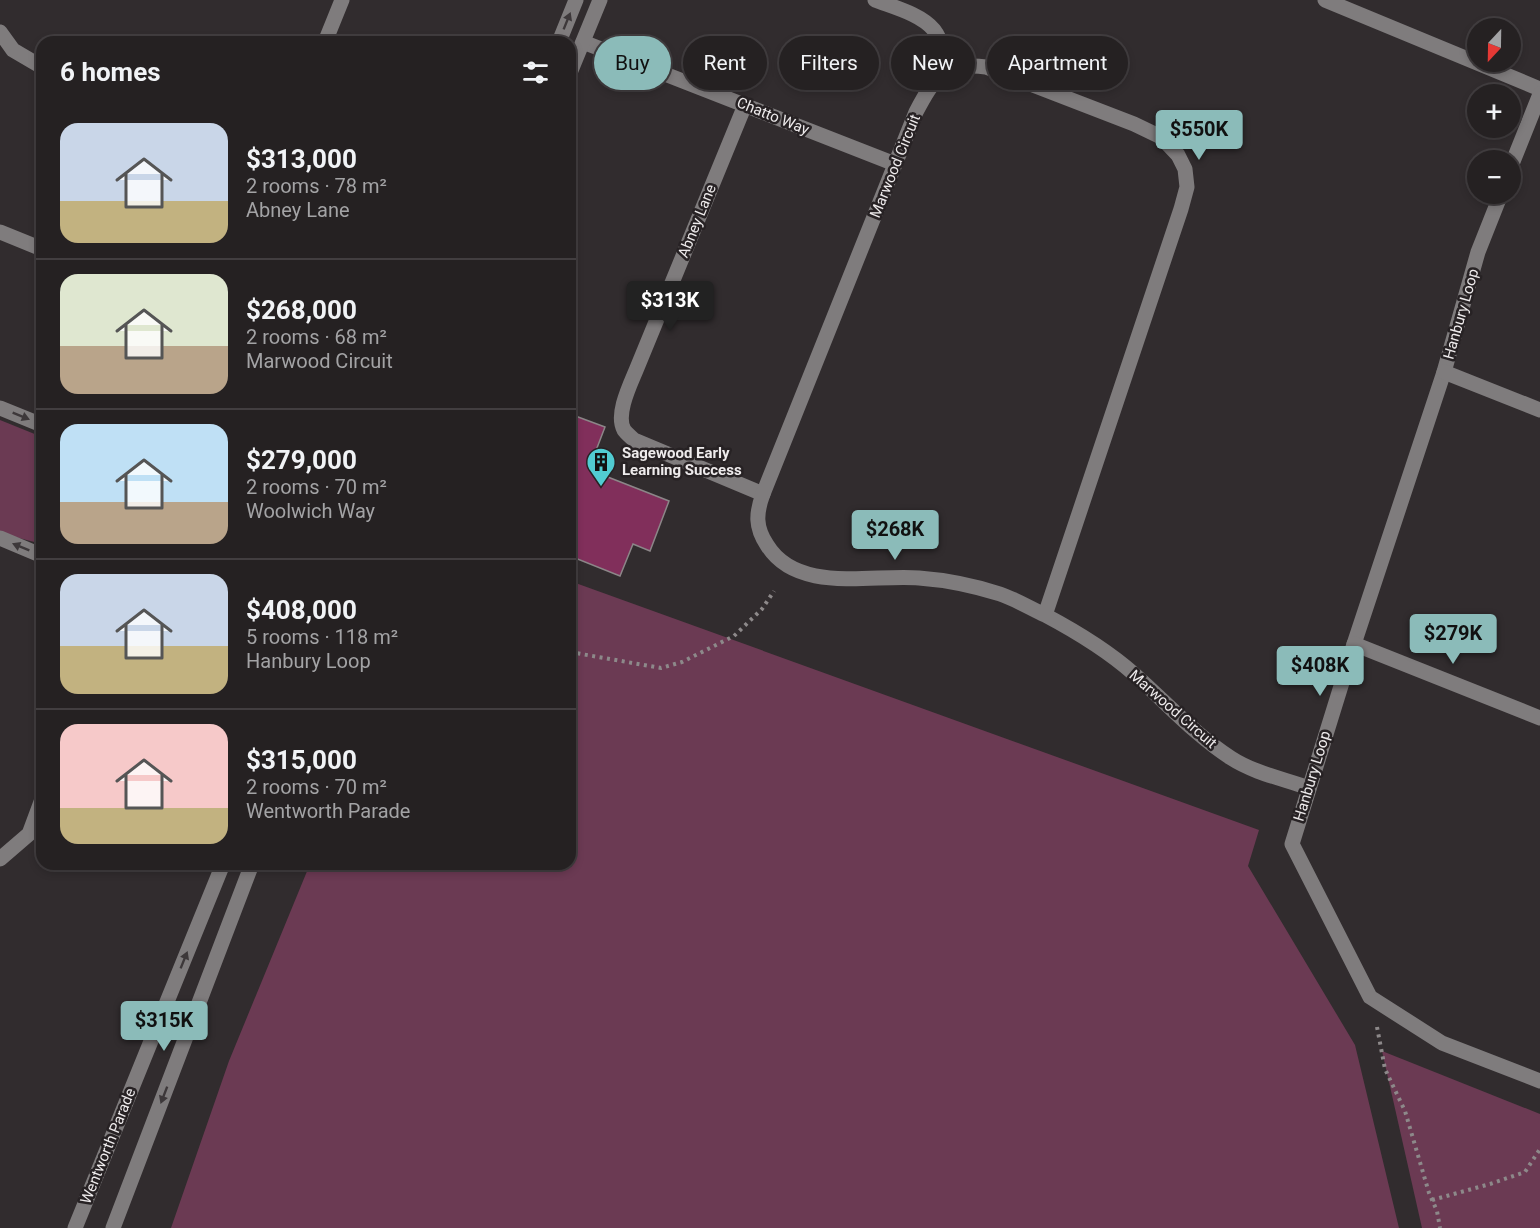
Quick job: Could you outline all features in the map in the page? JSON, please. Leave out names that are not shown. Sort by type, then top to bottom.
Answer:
[{"type":"street","points":[[327,36],[342,0]]},
{"type":"street","points":[[561,36],[576,0]]},
{"type":"street","points":[[576,59],[600,0]]},
{"type":"street","points":[[874,0],[922,20],[938,36]]},
{"type":"street","points":[[1325,0],[1540,89]]},
{"type":"street","points":[[0,32],[13,50],[36,63]]},
{"type":"street","name":"Chatto Way","points":[[583,42],[895,164]]},
{"type":"street","points":[[975,65],[986,67],[1134,124],[1161,137],[1178,155],[1185,169],[1187,188],[1181,209],[1045,615]]},
{"type":"street","name":"Marwood Circuit","points":[[928,90],[916,112],[763,494],[758,508],[757,522],[762,538],[772,555],[787,567],[808,576],[920,578],[964,585],[1001,595],[1045,615],[1082,634],[1105,651],[1133,673],[1192,727],[1233,759],[1251,768],[1309,788]]},
{"type":"street","points":[[1518,150],[1540,94]]},
{"type":"street","name":"Abney Lane","points":[[745,105],[637,368],[621,416],[623,430],[634,440],[763,494]]},
{"type":"street","name":"Hanbury Loop","points":[[1497,204],[1478,252],[1444,372],[1354,644],[1292,844],[1370,997],[1442,1043],[1540,1081]]},
{"type":"street","points":[[0,232],[36,247]]},
{"type":"street","points":[[1444,372],[1540,410]]},
{"type":"street","points":[[0,408],[36,423]]},
{"type":"street","points":[[0,538],[36,553]]},
{"type":"street","points":[[1354,644],[1540,718]]},
{"type":"street","points":[[0,859],[29,834],[36,815]]},
{"type":"street","name":"Wentworth Parade","points":[[75,1228],[221,870]]},
{"type":"street","points":[[113,1228],[250,870]]},
{"type":"path","points":[[576,653],[661,668],[682,662],[734,636],[762,609],[774,591]]},
{"type":"path","points":[[1378,1028],[1385,1069],[1405,1111],[1440,1228]]},
{"type":"path","points":[[1432,1200],[1525,1172],[1540,1149]]},
{"type":"shaded area","points":[[0,420],[36,435],[36,542],[0,531]]},
{"type":"shaded area","points":[[576,583],[1259,830],[1248,866],[1355,1045],[1399,1228],[171,1228],[229,1061],[308,870],[576,870]]},
{"type":"shaded area","points":[[1382,1051],[1540,1114],[1540,1228],[1422,1228]]},
{"type":"building","name":"Sagewood Early Learning Success","points":[[576,416],[605,427],[592,461],[598,464],[595,472],[669,501],[650,551],[633,544],[620,576],[576,558]]},
{"type":"place","name":"Sagewood Early Learning Success","points":[[601,488]]}]
